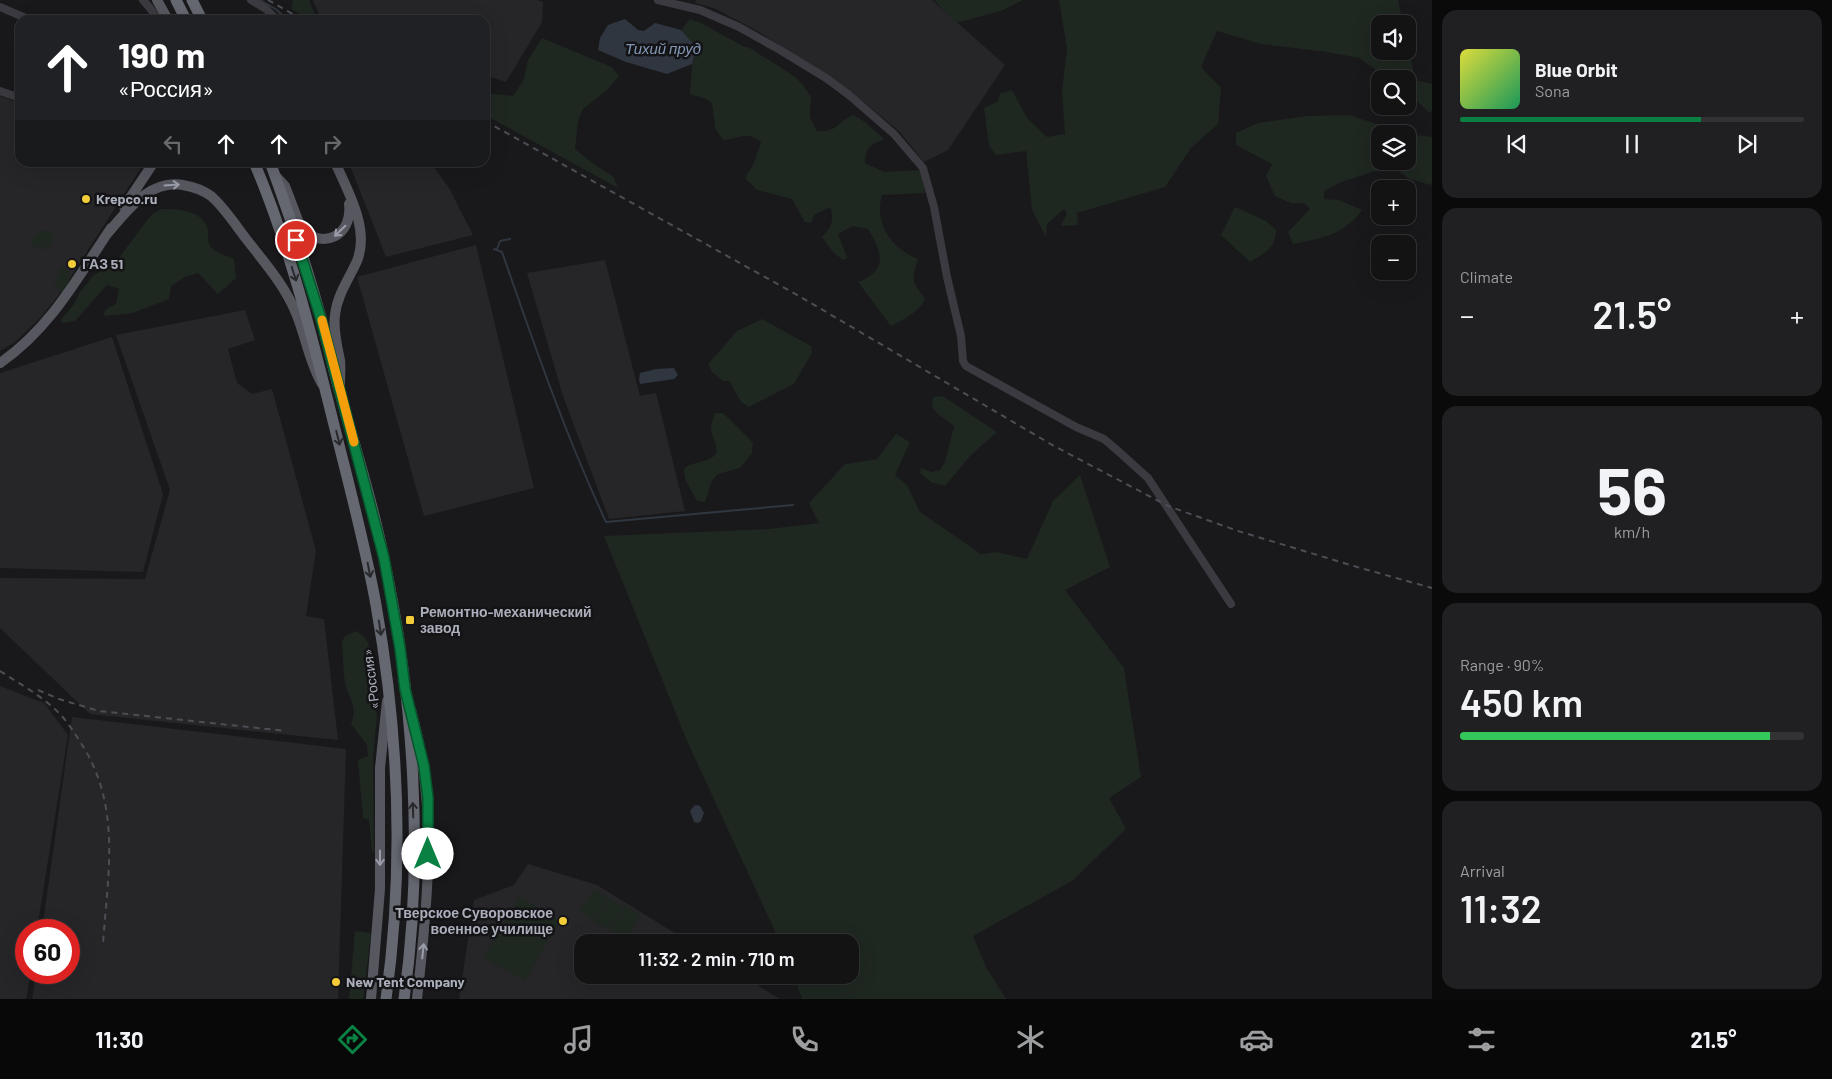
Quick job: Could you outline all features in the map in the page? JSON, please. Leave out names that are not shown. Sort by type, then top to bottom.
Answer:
[{"type":"highway","points":[[176,0],[184,15]]},
{"type":"highway","points":[[192,0],[200,15]]},
{"type":"highway","name":"«Россия»","points":[[256,167],[292,267],[308,322],[368,562],[381,639],[388,691],[394,773],[396,858],[393,941],[386,999]]},
{"type":"highway","points":[[272,167],[321,319],[370,499],[384,558],[399,642],[405,689],[413,805],[413,858],[404,999]]},
{"type":"main road","points":[[158,0],[166,15]]},
{"type":"main road","points":[[0,363],[18,350],[51,317],[151,167]]},
{"type":"main road","points":[[337,167],[359,224],[361,235],[357,262],[340,294],[335,314],[335,332],[340,363],[340,392]]},
{"type":"main road","points":[[274,174],[285,186],[301,228],[310,236],[320,239],[337,235],[344,229],[348,221],[350,210],[345,186]]},
{"type":"main road","points":[[107,234],[136,202],[160,187],[172,184],[187,186],[200,189],[212,197],[284,290],[301,326],[313,369],[326,391]]},
{"type":"main road","points":[[405,689],[424,766],[428,814],[425,930],[417,999]]},
{"type":"main road","points":[[371,999],[380,889],[380,768],[388,691]]},
{"type":"street","points":[[143,0],[155,15]]},
{"type":"street","points":[[251,0],[272,15]]},
{"type":"street","points":[[658,0],[700,10],[739,27],[780,50],[826,78],[894,134],[923,168],[934,207],[947,277],[961,336],[963,361],[966,366],[1076,427],[1104,439],[1118,450],[1148,478],[1231,604]]},
{"type":"street","points":[[0,7],[18,15]]},
{"type":"street","points":[[0,91],[15,96]]},
{"type":"shaded area","points":[[293,0],[309,0],[315,15],[302,15],[291,9]]},
{"type":"shaded area","points":[[313,0],[537,0],[543,2],[542,22],[506,82],[490,77],[490,15],[319,14]]},
{"type":"shaded area","points":[[696,0],[932,0],[1005,65],[948,150],[924,162],[899,131],[851,92],[759,32],[714,8],[695,3]]},
{"type":"shaded area","points":[[934,0],[1023,0],[1001,11],[956,23]]},
{"type":"shaded area","points":[[1059,0],[1398,0],[1401,15],[1371,15],[1371,60],[1411,60],[1413,70],[1376,70],[1359,58],[1261,44],[1217,31],[1201,67],[1221,88],[1218,124],[1191,148],[1165,187],[1077,213],[1078,225],[1061,225],[1067,214],[1064,209],[1047,224],[1046,237],[1032,210],[1026,151],[996,155],[989,145],[984,108],[997,102],[1001,93],[1012,90],[1027,118],[1047,137],[1065,134],[1062,92],[1067,48]]},
{"type":"shaded area","points":[[690,19],[750,48],[794,76],[811,97],[810,117],[817,131],[833,129],[853,115],[865,122],[884,139],[875,143],[867,150],[865,163],[884,172],[921,170],[925,193],[882,195],[880,206],[880,216],[887,234],[900,248],[918,259],[914,280],[925,299],[915,312],[891,326],[858,282],[875,272],[880,260],[877,245],[868,229],[852,226],[838,234],[847,258],[843,260],[833,252],[822,237],[831,224],[830,207],[814,215],[811,223],[805,222],[792,199],[757,190],[745,178],[754,163],[761,142],[751,136],[723,140],[715,128],[712,103],[690,94],[692,64],[696,48],[681,30]]},
{"type":"shaded area","points":[[542,38],[612,67],[619,76],[607,90],[583,109],[578,121],[575,149],[613,176],[618,188],[490,118],[490,94],[513,96],[524,79],[528,60]]},
{"type":"shaded area","points":[[1416,80],[1432,84],[1432,111],[1430,113],[1416,100]]},
{"type":"shaded area","points":[[0,96],[15,101],[15,167],[141,167],[61,292],[41,317],[15,342],[0,351]]},
{"type":"shaded area","points":[[1349,115],[1379,125],[1371,125],[1371,170],[1379,170],[1344,181],[1324,191],[1324,199],[1339,200],[1362,210],[1348,225],[1332,234],[1293,244],[1288,232],[1310,209],[1304,203],[1291,203],[1275,196],[1266,176],[1272,164],[1236,145],[1236,133],[1258,123],[1308,116]]},
{"type":"shaded area","points":[[1416,135],[1432,137],[1432,183],[1430,185],[1408,178],[1397,170],[1416,170]]},
{"type":"shaded area","points":[[351,167],[434,167],[449,188],[473,235],[386,257]]},
{"type":"shaded area","points":[[1235,207],[1266,221],[1276,230],[1274,242],[1268,250],[1250,262],[1221,235]]},
{"type":"shaded area","points":[[162,209],[175,209],[200,217],[207,227],[210,246],[234,259],[236,278],[218,294],[198,273],[185,277],[171,286],[169,299],[133,313],[104,316],[105,310],[116,304],[119,289],[107,285],[75,321],[63,323],[60,321],[94,275],[115,263],[148,219]]},
{"type":"shaded area","points":[[43,230],[54,236],[47,248],[44,250],[40,244],[36,249],[33,247],[31,239]]},
{"type":"shaded area","points":[[476,245],[534,488],[424,516],[357,277]]},
{"type":"shaded area","points":[[605,260],[640,396],[656,393],[685,511],[609,519],[563,396],[527,273]]},
{"type":"shaded area","points":[[62,266],[69,271],[70,275],[67,278],[69,281],[63,292],[58,291],[54,280],[59,275],[59,268]]},
{"type":"shaded area","points":[[245,310],[255,340],[228,349],[237,383],[252,394],[272,389],[316,551],[306,616],[324,619],[338,740],[90,714],[0,628],[0,578],[145,579],[170,490],[116,335]]},
{"type":"shaded area","points":[[762,319],[811,346],[812,353],[794,384],[749,407],[741,402],[729,381],[723,381],[712,372],[708,364],[737,331]]},
{"type":"shaded area","points":[[112,337],[163,494],[143,572],[0,568],[0,373]]},
{"type":"shaded area","points":[[943,396],[997,432],[970,456],[945,486],[931,482],[920,473],[921,468],[932,472],[940,470],[945,462],[954,426],[932,407],[933,397]]},
{"type":"shaded area","points":[[715,413],[723,413],[753,443],[752,453],[740,468],[718,474],[712,481],[705,502],[697,501],[685,479],[684,469],[692,464],[707,460],[716,454],[717,450],[711,429]]},
{"type":"shaded area","points":[[896,434],[910,442],[895,475],[907,485],[920,512],[981,554],[996,552],[1027,559],[1053,501],[1080,475],[1110,567],[1065,590],[1124,668],[1141,777],[1109,798],[1126,829],[1072,881],[973,936],[986,967],[1006,999],[802,999],[796,984],[859,984],[859,934],[776,934],[687,741],[604,536],[769,529],[819,523],[809,503],[845,464],[877,459]]},
{"type":"shaded area","points":[[355,631],[365,638],[370,649],[377,717],[373,756],[374,851],[372,852],[369,820],[363,818],[358,760],[368,756],[367,745],[351,724],[354,712],[345,683],[343,668],[342,643],[344,637]]},
{"type":"shaded area","points":[[0,686],[44,703],[68,735],[39,919],[15,919],[15,984],[29,984],[26,999],[0,999]]},
{"type":"shaded area","points":[[72,717],[346,749],[338,999],[32,999],[34,984],[80,984],[80,919],[44,919]]},
{"type":"shaded area","name":"Тверское Суворовское военное училище","points":[[528,864],[597,885],[676,934],[574,934],[574,984],[756,984],[780,999],[459,999],[474,900],[514,885]]},
{"type":"shaded area","points":[[594,889],[608,898],[594,921],[580,912]]},
{"type":"shaded area","points":[[520,897],[560,921],[524,981],[484,957]]},
{"type":"shaded area","points":[[609,898],[623,907],[609,930],[595,921]]},
{"type":"shaded area","points":[[625,905],[640,914],[628,934],[615,934],[610,931]]},
{"type":"shaded area","points":[[355,931],[371,933],[363,999],[349,999]]},
{"type":"water","name":"Тихий пруд","points":[[625,19],[638,30],[644,31],[655,23],[681,30],[696,47],[692,64],[667,74],[626,62],[598,50],[600,38],[608,25]]},
{"type":"water","points":[[674,368],[678,375],[674,379],[640,384],[640,373],[656,369]]},
{"type":"water","points":[[695,805],[700,806],[704,813],[701,821],[698,823],[694,822],[690,811]]},
{"type":"waterway","points":[[260,0],[282,15]]},
{"type":"waterway","points":[[497,249],[500,241],[510,239]]},
{"type":"waterway","points":[[494,249],[502,252],[538,355],[606,522],[793,505]]},
{"type":"railway","points":[[268,0],[294,15]]},
{"type":"railway","points":[[490,124],[799,296],[1054,446],[1168,506],[1238,531],[1432,588]]},
{"type":"railway","points":[[0,671],[38,696],[59,713],[79,740],[93,764],[102,789],[109,839],[103,943]]},
{"type":"railway","points":[[38,690],[59,699],[99,711],[286,731]]},
{"type":"slow traffic","points":[[322,320],[354,442]]},
{"type":"place","name":"Krepco.ru","points":[[86,199]]},
{"type":"place","name":"ГАЗ 51","points":[[72,264]]},
{"type":"place","name":"Ремонтно-механический завод","points":[[410,620]]},
{"type":"place","name":"Тверское Суворовское военное училище","points":[[563,921]]},
{"type":"place","name":"New Tent Company","points":[[336,982]]},
{"type":"route","points":[[296,240],[321,319],[370,499],[384,558],[400,648],[405,689],[424,766],[428,798],[428,854]]}]
